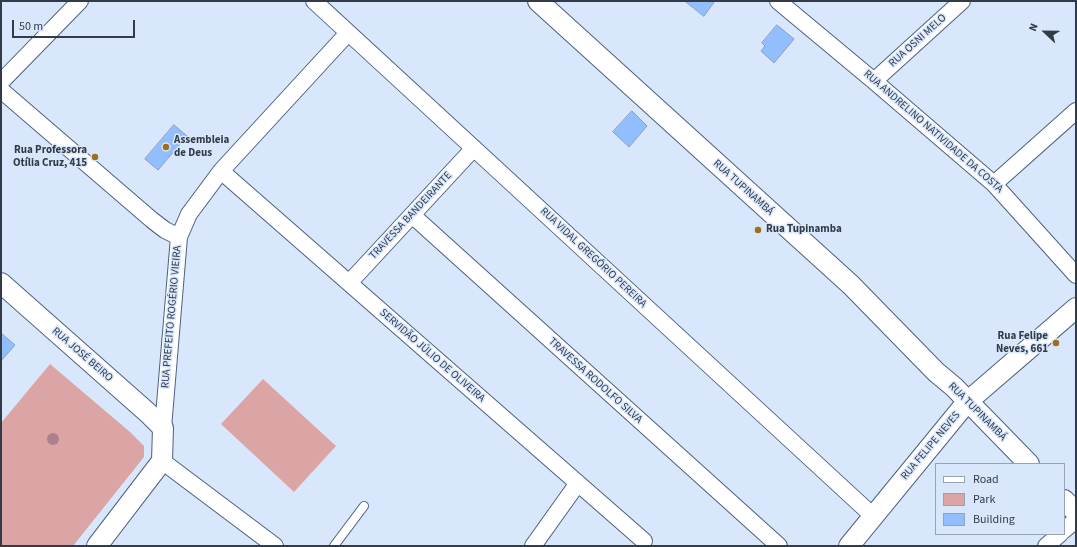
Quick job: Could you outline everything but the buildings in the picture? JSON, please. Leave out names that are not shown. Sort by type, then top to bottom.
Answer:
[{"type":"street","name":"RUA VIDAL GREGÓRIO PEREIRA","points":[[314,1],[873,516]]},
{"type":"street","name":"RUA TUPINAMBÁ","points":[[538,1],[851,285],[1028,463]]},
{"type":"street","name":"RUA ANDRELINO NATIVIDADE DA COSTA","points":[[778,1],[994,184],[1076,275]]},
{"type":"street","name":"RUA OSNI MELO","points":[[874,81],[962,1]]},
{"type":"street","points":[[1,82],[78,2]]},
{"type":"street","name":"RUA PREFEITO ROGÉRIO VIEIRA","points":[[162,461],[163,428],[178,236],[189,214],[221,171],[348,33]]},
{"type":"street","points":[[1,90],[152,220],[165,230],[178,236]]},
{"type":"street","points":[[994,184],[1076,111]]},
{"type":"street","name":"TRAVESSA BANDEIRANTE","points":[[349,283],[474,148]]},
{"type":"street","name":"SERVIDÃO JÚLIO DE OLIVEIRA","points":[[221,171],[644,541]]},
{"type":"street","name":"TRAVESSA RODOLFO SILVA","points":[[412,215],[779,546]]},
{"type":"street","name":"RUA JOSÉ BEIRO","points":[[1,282],[163,428]]},
{"type":"street","name":"RUA FELIPE NEVES","points":[[849,546],[967,402],[1076,308]]},
{"type":"street","points":[[97,546],[162,461],[275,546]]},
{"type":"street","points":[[533,546],[578,483]]},
{"type":"street","points":[[1065,501],[1076,512]]},
{"type":"street","points":[[1065,529],[1076,520]]},
{"type":"street","points":[[1046,546],[1059,535]]},
{"type":"lane","points":[[334,546],[364,506]]},
{"type":"green space","points":[[50,364],[130,432],[144,446],[144,457],[73,546],[1,546],[1,423]]},
{"type":"green space","points":[[263,379],[336,446],[294,492],[221,424]]},
{"type":"place","name":"Assembleia de Deus","points":[[166,147]]},
{"type":"place","name":"Rua Professora Otília Cruz, 415","points":[[95,157]]},
{"type":"place","name":"Rua Tupinamba","points":[[758,230]]},
{"type":"place","name":"Rua Felipe Neves, 661","points":[[1056,343]]}]
